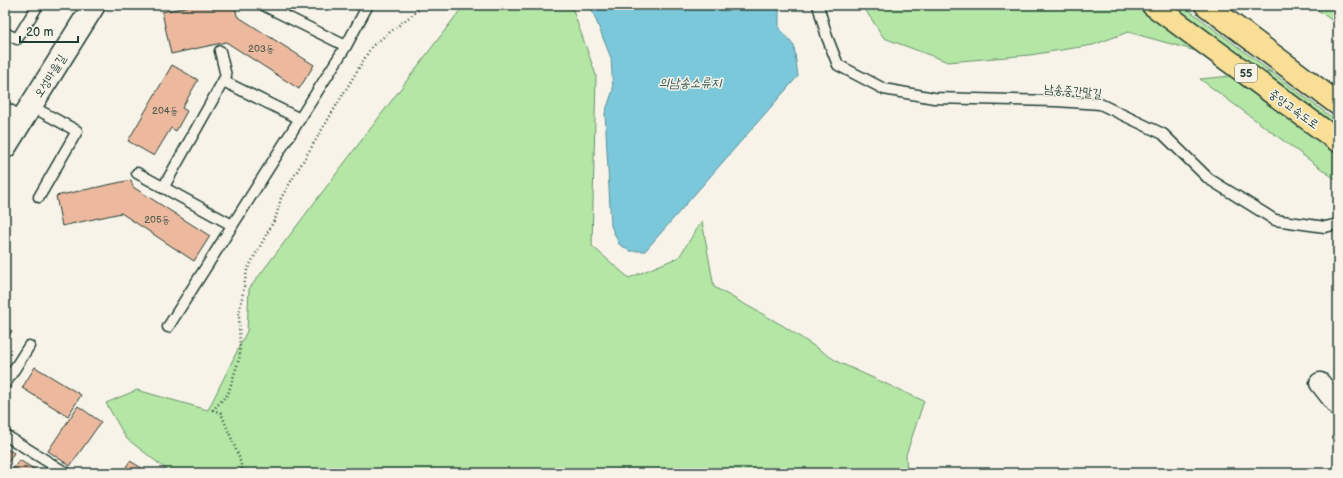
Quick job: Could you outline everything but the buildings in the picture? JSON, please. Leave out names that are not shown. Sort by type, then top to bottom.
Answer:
[{"type":"highway","name":"중앙고속도로","points":[[1153,5],[1338,141]]},
{"type":"highway","name":"55","points":[[1206,5],[1338,104]]},
{"type":"street","name":"오성마을길","points":[[5,147],[19,114],[94,5]]},
{"type":"street","points":[[1320,383],[1338,406]]},
{"type":"lane","points":[[5,33],[17,39],[38,5]]},
{"type":"lane","points":[[263,5],[346,46]]},
{"type":"lane","points":[[168,327],[346,46],[368,5]]},
{"type":"lane","name":"남송중간말길","points":[[818,5],[827,37],[838,66],[884,90],[934,98],[1056,100],[1100,104],[1163,134],[1209,179],[1275,220],[1325,227],[1338,224]]},
{"type":"lane","points":[[163,188],[226,76],[220,51]]},
{"type":"lane","points":[[223,81],[300,119]]},
{"type":"lane","points":[[19,114],[77,131],[39,197]]},
{"type":"lane","points":[[137,173],[232,225]]},
{"type":"lane","points":[[5,384],[29,346]]},
{"type":"lane","points":[[5,435],[66,473]]},
{"type":"path","points":[[243,473],[239,457],[221,413],[213,410],[228,394],[240,356],[239,314],[247,270],[276,217],[281,198],[372,46],[425,5]]},
{"type":"green space","points":[[464,5],[571,5],[596,75],[592,246],[629,278],[679,257],[702,221],[714,287],[782,325],[838,362],[924,401],[906,455],[907,473],[171,473],[126,438],[106,403],[137,390],[208,410],[247,331],[249,289]]},
{"type":"green space","points":[[862,5],[1182,5],[1271,72],[1128,32],[1093,45],[1030,55],[948,62],[884,38]]},
{"type":"green space","points":[[1311,5],[1338,5],[1338,25]]},
{"type":"green space","points":[[1271,72],[1338,122],[1338,180],[1200,79]]},
{"type":"water","name":"의남송소류지","points":[[590,5],[779,5],[779,28],[794,46],[798,76],[645,251],[630,251],[619,244],[611,226],[605,113],[613,90],[611,58]]}]
